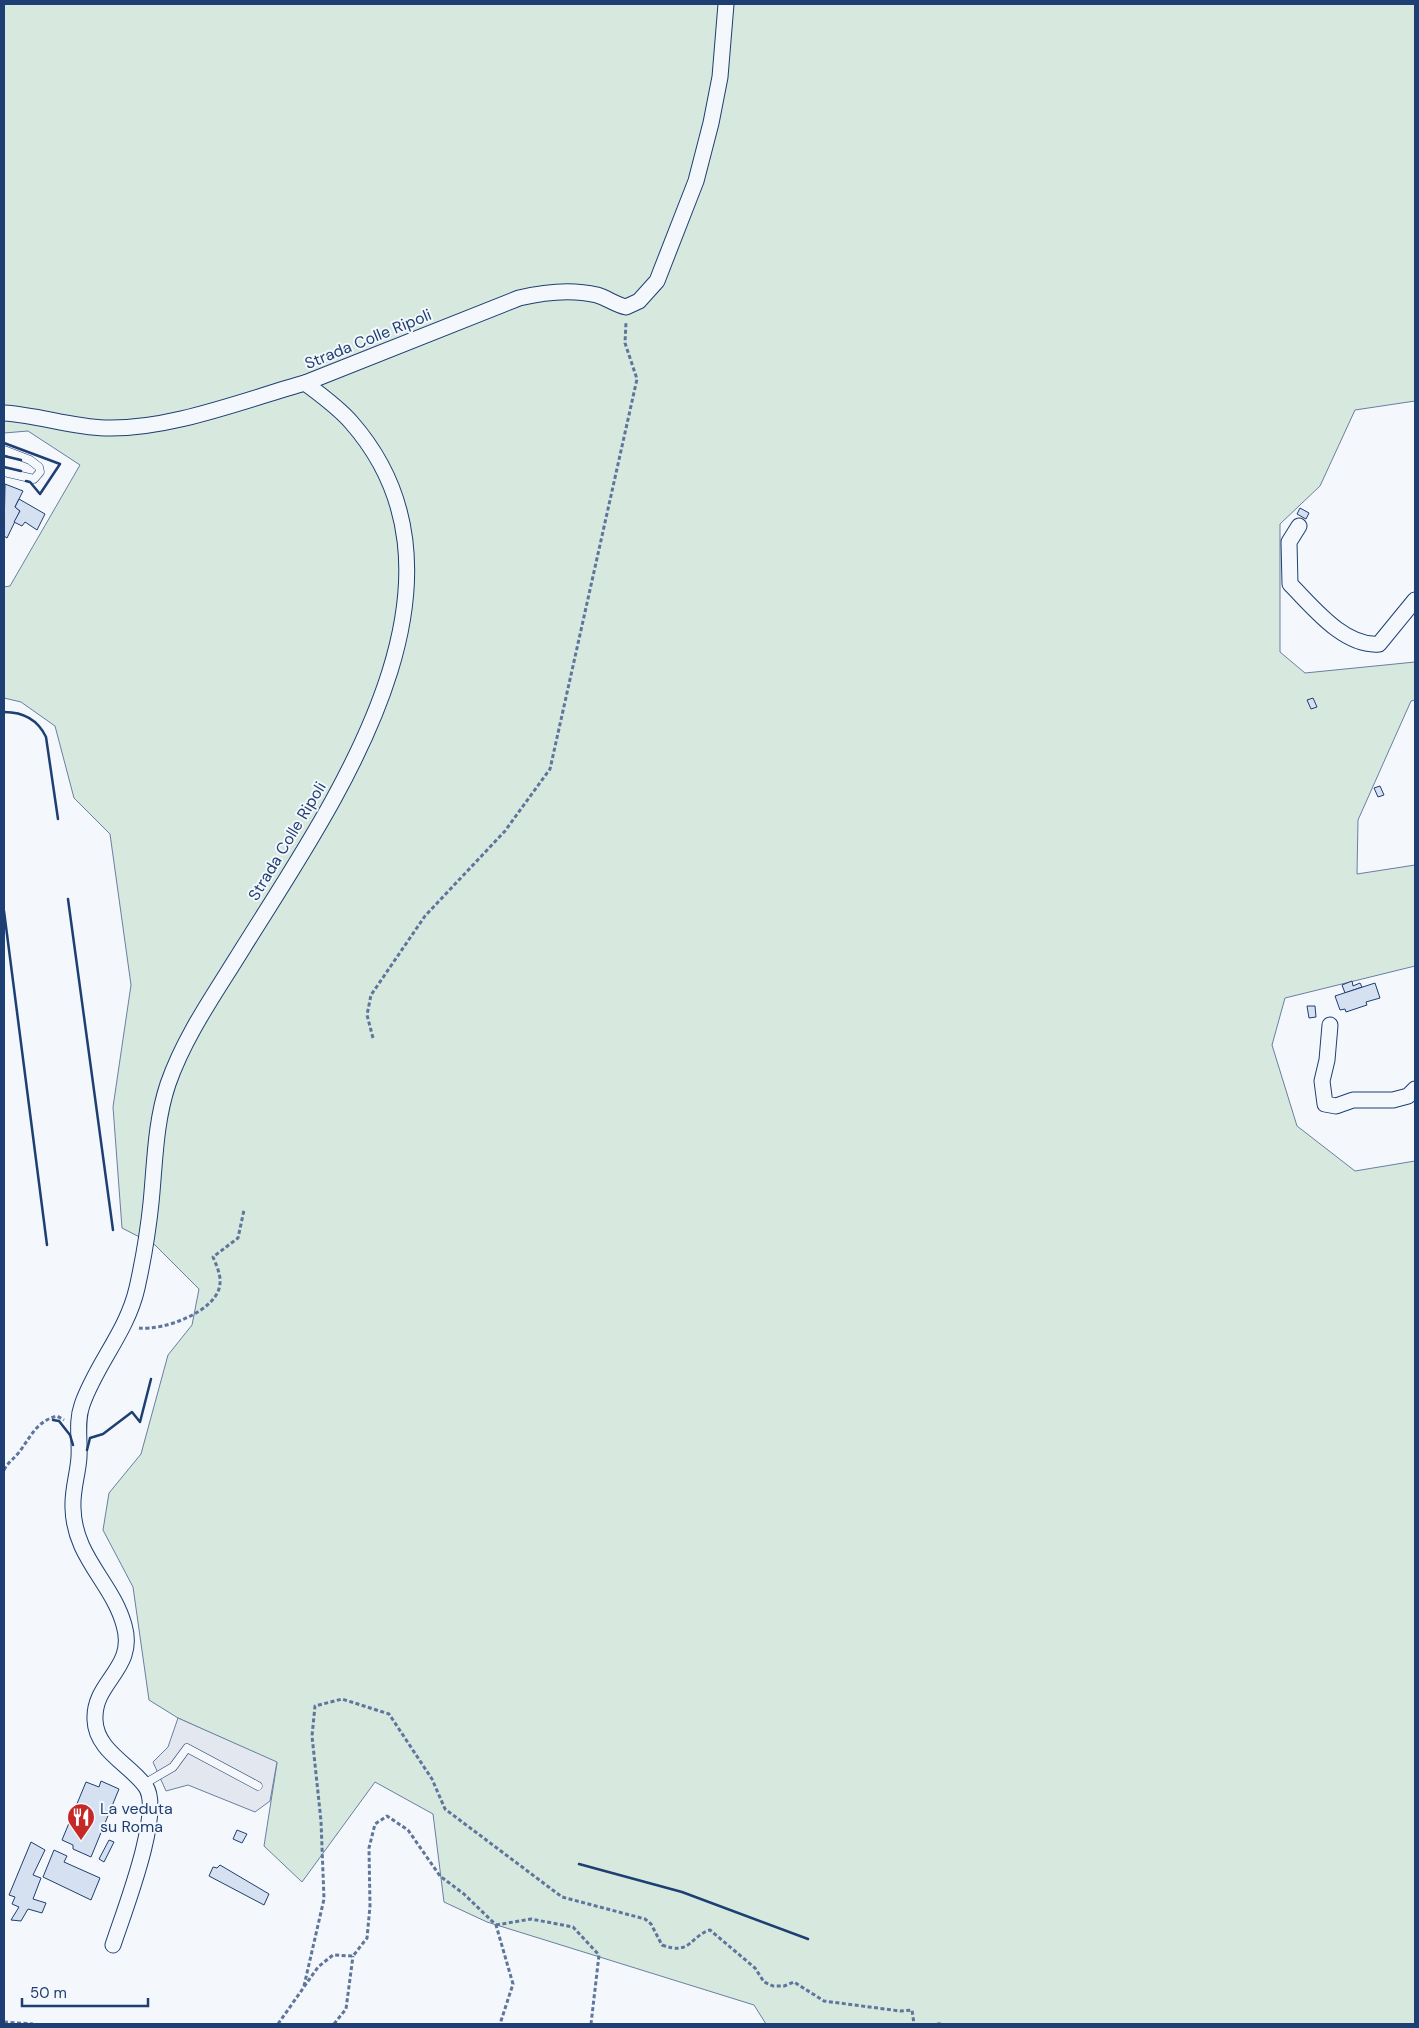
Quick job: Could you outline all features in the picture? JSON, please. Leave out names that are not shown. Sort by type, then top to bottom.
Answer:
[{"type":"street","points":[[626,306],[639,302],[657,281],[696,181],[710,130],[720,77],[726,4]]},
{"type":"street","name":"Strada Colle Ripoli","points":[[144,1784],[110,1752],[95,1726],[98,1700],[125,1656],[127,1647],[122,1618],[82,1550],[76,1533],[73,1506],[79,1463],[78,1427],[81,1408],[89,1388],[124,1327],[135,1296],[151,1202],[157,1130],[171,1076],[194,1027],[311,838],[349,770],[380,701],[403,618],[407,556],[402,525],[391,489],[370,448],[357,428],[336,407],[305,382],[488,309],[528,296],[559,292],[585,293],[626,306]]},
{"type":"street","points":[[4,412],[78,426],[105,428],[145,426],[305,382]]},
{"type":"street","points":[[1299,526],[1289,542],[1290,584],[1328,621],[1352,638],[1368,645],[1379,644],[1415,600]]},
{"type":"street","points":[[1330,1025],[1327,1060],[1322,1081],[1325,1104],[1336,1106],[1353,1100],[1393,1100],[1408,1096],[1415,1089]]},
{"type":"street","points":[[113,1945],[146,1838],[151,1805],[149,1794],[144,1784]]},
{"type":"lane","points":[[4,450],[30,460],[39,467],[40,472],[30,479],[4,472]]},
{"type":"lane","points":[[144,1784],[173,1767],[187,1748],[258,1786]]},
{"type":"path","points":[[373,1038],[367,1015],[371,995],[426,916],[505,831],[550,769],[637,379],[625,343],[626,306]]},
{"type":"path","points":[[124,1327],[148,1329],[172,1324],[204,1308],[217,1297],[221,1282],[213,1257],[238,1238],[244,1210]]},
{"type":"path","points":[[4,1470],[20,1452],[30,1434],[46,1419],[57,1416],[78,1427]]},
{"type":"path","points":[[304,1986],[324,1899],[321,1821],[312,1736],[315,1706],[342,1699],[389,1714],[432,1779],[445,1809],[562,1897],[645,1919],[651,1924],[662,1945],[672,1948],[695,1942],[710,1930],[755,1968],[764,1982],[773,1986],[784,1986],[794,1982],[824,2001],[912,2010],[914,2024]]},
{"type":"path","points":[[334,2024],[346,2009],[353,1956],[367,1938],[370,1906],[369,1848],[374,1824],[387,1816],[408,1830],[440,1876],[464,1894],[496,1926],[513,1984],[500,2024]]},
{"type":"path","points":[[496,1926],[531,1919],[573,1927],[599,1955],[590,2024]]},
{"type":"path","points":[[278,2024],[318,1967],[332,1955],[353,1956]]},
{"type":"path","points":[[4,2022],[33,2024]]},
{"type":"shaded area","points":[[4,4],[1415,4],[1415,401],[1355,410],[1320,486],[1280,524],[1280,652],[1305,673],[1415,662],[1415,700],[1411,701],[1358,820],[1357,874],[1415,865],[1415,966],[1285,998],[1272,1045],[1297,1126],[1355,1171],[1415,1161],[1415,2024],[766,2024],[754,2005],[487,1922],[444,1902],[433,1814],[375,1782],[302,1882],[264,1846],[277,1763],[178,1718],[149,1700],[133,1587],[103,1530],[109,1493],[141,1454],[168,1355],[192,1325],[199,1289],[155,1245],[122,1228],[113,1107],[131,985],[110,834],[74,798],[55,726],[21,702],[4,698],[4,587],[10,586],[80,465],[28,431],[4,433]]},
{"type":"shaded area","points":[[178,1718],[277,1762],[270,1801],[255,1812],[188,1785],[166,1791],[153,1762],[168,1747]]},
{"type":"building","points":[[5,484],[23,491],[15,507],[20,511],[7,538],[4,536]]},
{"type":"building","points":[[19,499],[45,514],[37,530],[25,522],[22,526],[14,522],[20,511],[15,507]]},
{"type":"building","points":[[1300,508],[1309,513],[1306,519],[1297,514]]},
{"type":"building","points":[[1313,698],[1317,707],[1311,709],[1307,700]]},
{"type":"building","points":[[1380,786],[1384,795],[1378,797],[1374,788]]},
{"type":"building","points":[[1352,981],[1353,986],[1360,983],[1362,987],[1345,993],[1342,985]]},
{"type":"building","points":[[1375,983],[1380,998],[1366,1002],[1367,1005],[1346,1012],[1345,1009],[1340,1010],[1335,996]]},
{"type":"building","points":[[1307,1006],[1315,1006],[1316,1017],[1309,1018]]},
{"type":"building","points":[[101,1781],[119,1789],[91,1857],[73,1849],[73,1845],[62,1840],[86,1782],[99,1787]]},
{"type":"building","points":[[237,1830],[247,1834],[242,1843],[233,1839]]},
{"type":"building","points":[[109,1840],[114,1842],[104,1862],[99,1859]]},
{"type":"building","points":[[31,1842],[45,1850],[33,1875],[41,1878],[33,1899],[46,1903],[42,1913],[28,1909],[21,1921],[11,1920],[19,1907],[12,1904],[15,1897],[9,1895]]},
{"type":"building","points":[[54,1850],[67,1856],[64,1862],[100,1878],[91,1900],[43,1877]]},
{"type":"building","points":[[220,1865],[269,1894],[264,1905],[209,1876],[213,1867],[217,1868]]},
{"type":"wall","points":[[4,443],[60,464],[40,494],[30,482],[26,481]]},
{"type":"wall","points":[[4,456],[21,460]]},
{"type":"wall","points":[[4,467],[21,471]]},
{"type":"wall","points":[[4,712],[24,715],[43,731],[46,737],[58,819]]},
{"type":"wall","points":[[68,899],[113,1230]]},
{"type":"wall","points":[[4,911],[47,1245]]},
{"type":"wall","points":[[87,1450],[90,1438],[103,1434],[132,1412],[140,1422],[151,1379]]},
{"type":"wall","points":[[53,1420],[59,1421],[70,1435],[73,1445]]},
{"type":"wall","points":[[579,1864],[682,1892],[808,1939]]},
{"type":"place","name":"La veduta su Roma","points":[[81,1841]]}]
